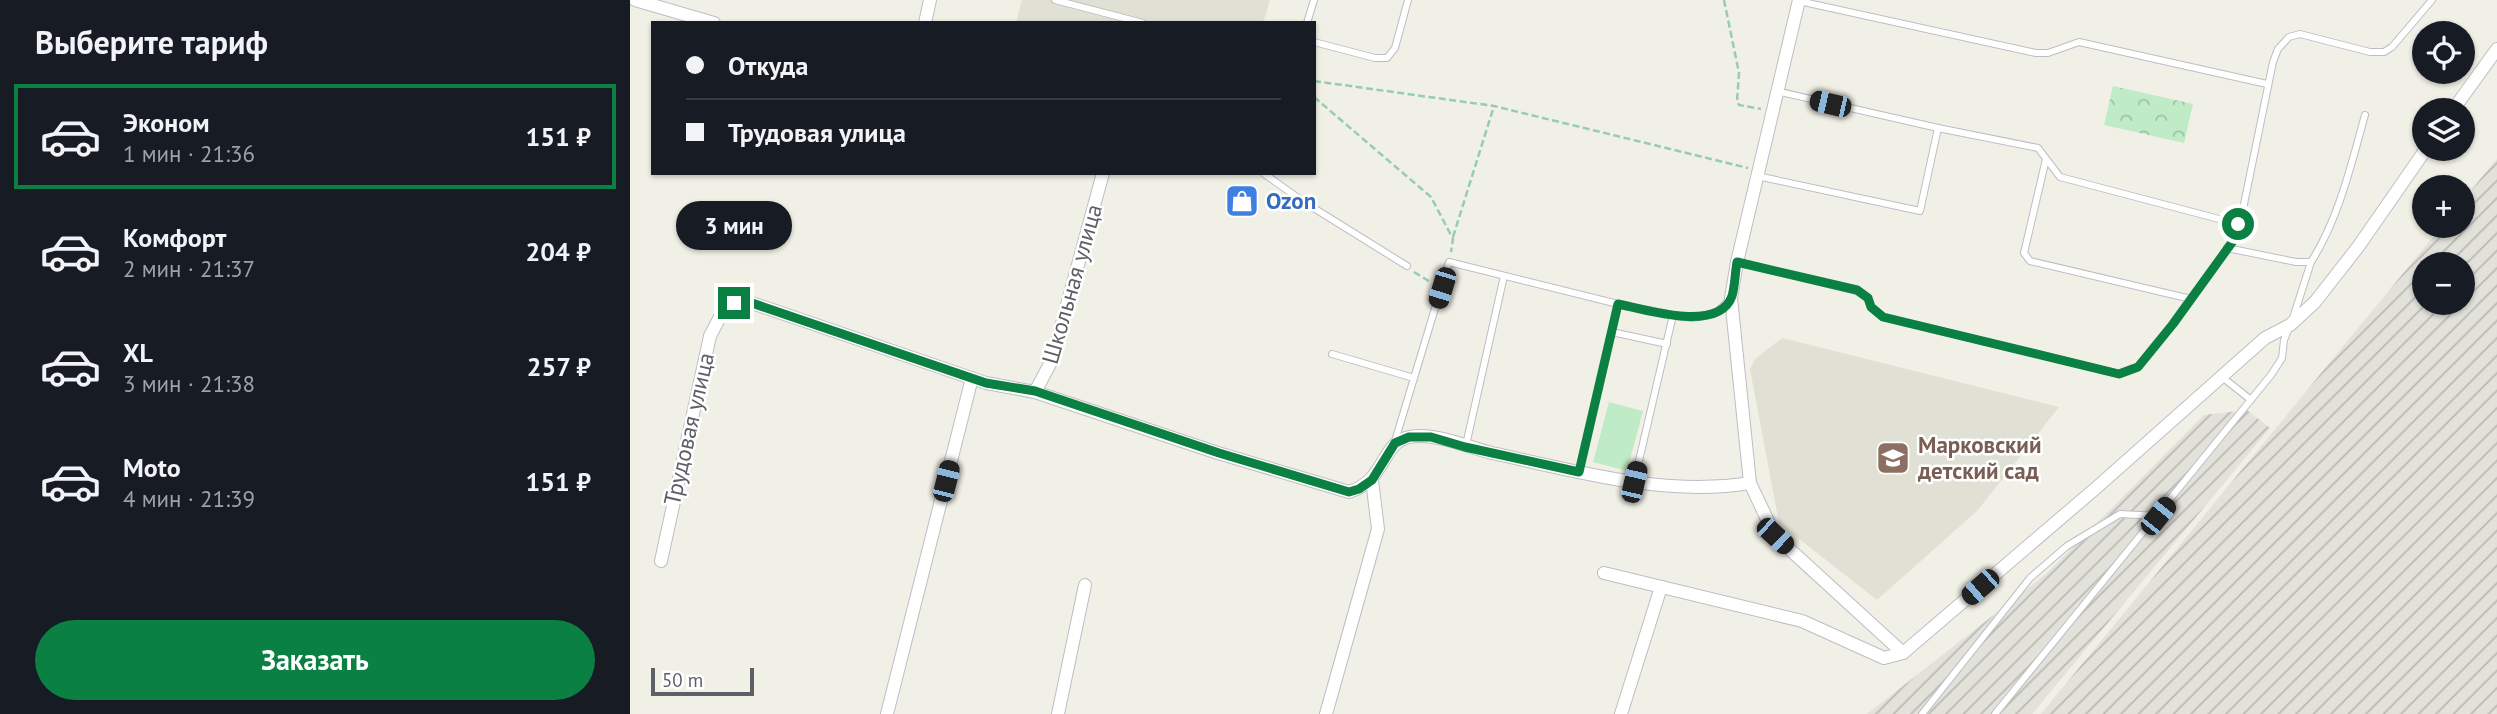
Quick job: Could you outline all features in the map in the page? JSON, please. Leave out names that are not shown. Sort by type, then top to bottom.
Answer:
[{"type":"street","points":[[635,0],[707,21]]},
{"type":"street","points":[[925,21],[930,0]]},
{"type":"street","points":[[1799,0],[1757,173],[1731,298],[1750,483],[1775,536],[1903,653]]},
{"type":"street","points":[[2462,98],[2497,49]]},
{"type":"street","points":[[1604,573],[1801,621],[1884,658],[1903,653],[2265,338],[2290,325],[2315,302],[2339,273],[2418,161]]},
{"type":"street","name":"Школьная улица","points":[[1035,391],[1052,360],[1102,175]]},
{"type":"street","name":"Трудовая улица","points":[[662,561],[710,336],[721,315],[734,303],[749,302],[972,378]]},
{"type":"street","points":[[887,714],[972,378],[1035,391],[1219,453],[1349,492],[1372,480],[1395,443],[1409,437],[1431,437],[1465,447],[1634,482],[1700,487],[1750,483]]},
{"type":"street","points":[[1326,714],[1378,529],[1372,480]]},
{"type":"street","points":[[1058,714],[1085,585]]},
{"type":"street","points":[[1621,714],[1661,587]]},
{"type":"lane","points":[[1055,0],[1135,21]]},
{"type":"lane","points":[[1308,21],[1314,0]]},
{"type":"lane","points":[[1316,43],[1375,58],[1387,58],[1395,48],[1408,0]]},
{"type":"lane","points":[[1799,0],[2036,53],[2049,53],[2079,42],[2267,84]]},
{"type":"lane","points":[[1737,262],[1857,290],[1868,298],[1871,307],[1883,317],[2119,374],[2138,367],[2233,241],[2267,84],[2278,49],[2289,37],[2300,34],[2370,52],[2384,52],[2392,47],[2432,0]]},
{"type":"lane","points":[[1776,91],[2038,148],[2060,177],[2238,224]]},
{"type":"lane","points":[[1995,714],[2158,516],[2282,358],[2284,340],[2311,262],[2322,245],[2345,188],[2365,116]]},
{"type":"lane","points":[[1757,173],[1920,211],[1938,128]]},
{"type":"lane","points":[[2046,159],[2024,253],[2030,261],[2191,299]]},
{"type":"lane","points":[[1267,175],[1304,202],[1407,266]]},
{"type":"lane","points":[[2227,248],[2296,262],[2311,262]]},
{"type":"lane","points":[[1395,443],[1449,262],[1673,315],[1692,317],[1716,313],[1731,298]]},
{"type":"lane","points":[[1465,447],[1504,276]]},
{"type":"lane","points":[[1579,472],[1618,304]]},
{"type":"lane","points":[[1634,482],[1673,315]]},
{"type":"lane","points":[[1612,332],[1667,344]]},
{"type":"lane","points":[[1332,355],[1414,378]]},
{"type":"lane","points":[[2222,377],[2251,400]]},
{"type":"lane","points":[[1922,714],[2030,578],[2058,554],[2120,514],[2158,516]]},
{"type":"path","points":[[1724,0],[1739,73],[1737,101],[1739,105],[1772,111]]},
{"type":"path","points":[[1316,81],[1494,106],[1757,173]]},
{"type":"path","points":[[1316,99],[1431,197],[1453,239]]},
{"type":"path","points":[[1449,262],[1453,239],[1494,106]]},
{"type":"path","points":[[1407,266],[1422,278],[1442,288]]},
{"type":"shaded area","points":[[1022,0],[1270,0],[1264,21],[1017,21]]},
{"type":"shaded area","points":[[2497,159],[2497,714],[2041,714],[2412,263],[2412,315],[2475,315],[2475,252],[2421,252],[2432,238],[2475,238],[2475,185]]},
{"type":"shaded area","name":"Марковский детский сад","points":[[1782,338],[2059,407],[1978,510],[1877,600],[1779,523],[1750,369],[1756,358]]},
{"type":"shaded area","points":[[2247,410],[2270,428],[2032,714],[1867,714],[2046,574],[2204,415]]},
{"type":"green space","points":[[2113,86],[2193,104],[2184,143],[2104,125]]},
{"type":"green space","points":[[1609,402],[1643,411],[1627,471],[1593,462]]},
{"type":"place","name":"Ozon","points":[[1242,201]]},
{"type":"place","name":"Марковский детский сад","points":[[1893,458]]},
{"type":"route","points":[[734,303],[749,302],[986,383],[1035,391],[1219,453],[1349,492],[1372,480],[1395,443],[1409,437],[1431,437],[1579,472],[1618,304],[1692,317],[1716,313],[1731,298],[1737,262],[1857,290],[1868,298],[1871,307],[1883,317],[2119,374],[2138,367],[2173,324],[2233,241],[2238,224]]}]
